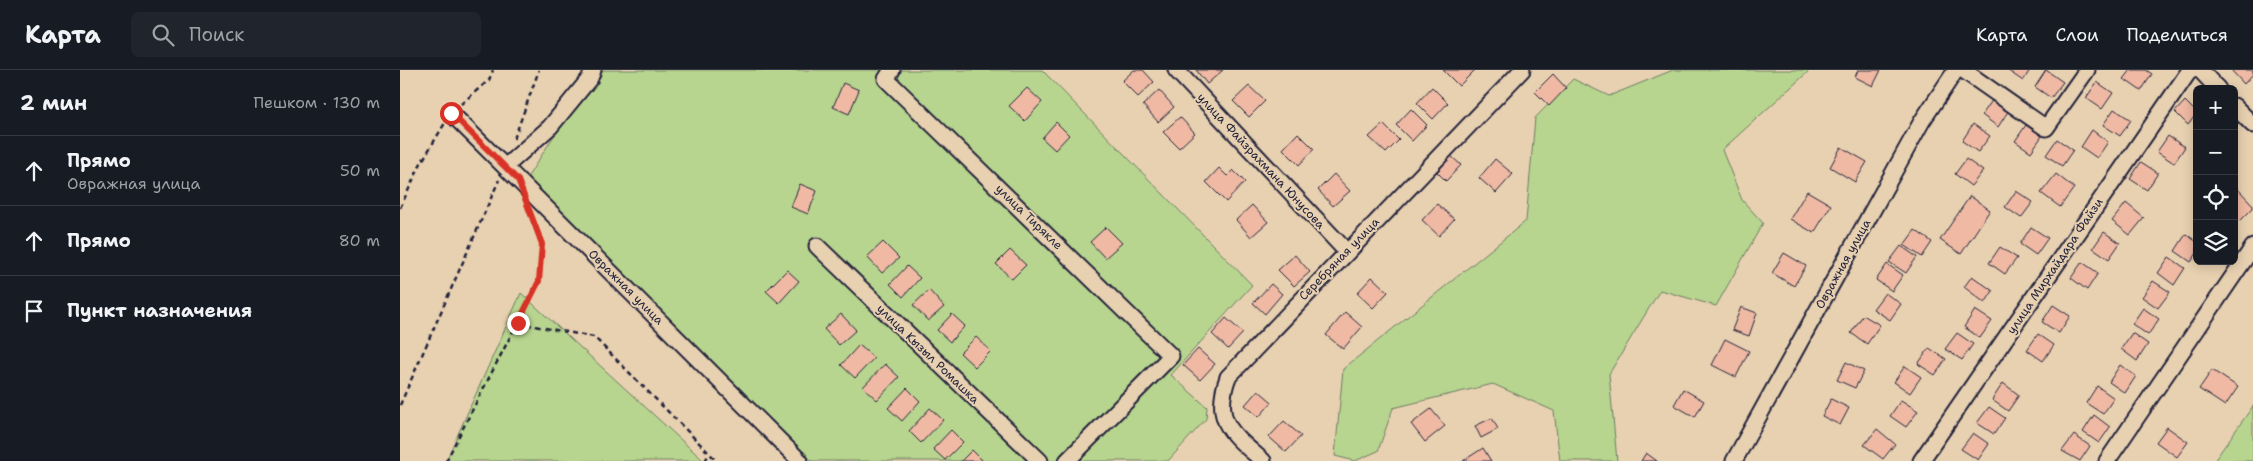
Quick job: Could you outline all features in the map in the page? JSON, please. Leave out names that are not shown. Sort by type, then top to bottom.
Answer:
[{"type":"street","points":[[505,167],[550,127],[590,78],[593,70]]},
{"type":"street","name":"улица Файзрахмана Юнусова","points":[[1176,70],[1346,251]]},
{"type":"street","name":"Серебряная улица","points":[[1263,461],[1231,433],[1224,420],[1223,391],[1228,377],[1346,251],[1522,70]]},
{"type":"street","name":"Овражная улица","points":[[1734,461],[1922,121],[1956,70]]},
{"type":"street","points":[[1963,70],[2046,128],[2087,70]]},
{"type":"street","name":"улица Мирхайдара Файзи","points":[[1921,461],[2190,70]]},
{"type":"street","points":[[2200,70],[2214,85]]},
{"type":"street","name":"улица Тирякле","points":[[889,74],[1171,356],[1067,461]]},
{"type":"street","points":[[2238,110],[2253,125]]},
{"type":"street","name":"Овражная улица","points":[[451,113],[800,461]]},
{"type":"street","name":"улица Кызыл Ромашка","points":[[817,246],[1040,461]]},
{"type":"street","points":[[2107,461],[2253,248]]},
{"type":"path","points":[[400,208],[421,162],[451,113],[489,80],[494,70]]},
{"type":"path","points":[[514,140],[539,70]]},
{"type":"path","points":[[400,405],[505,167]]},
{"type":"path","points":[[446,461],[539,281],[542,244],[528,207]]},
{"type":"path","points":[[518,323],[594,337],[717,461]]},
{"type":"path","points":[[706,461],[709,454]]},
{"type":"green space","points":[[596,70],[1042,70],[1252,285],[1171,375],[1207,407],[1206,419],[1168,461],[812,461],[527,178]]},
{"type":"green space","points":[[1673,70],[1810,70],[1722,150],[1742,200],[1763,223],[1716,306],[1660,290],[1609,374],[1617,461],[1560,461],[1554,411],[1493,384],[1393,408],[1378,451],[1355,461],[1335,456],[1343,369],[1526,221],[1535,118],[1573,79],[1609,96]]},
{"type":"green space","points":[[521,293],[704,461],[446,461]]},
{"type":"green space","points":[[2253,406],[2253,461],[2214,461]]},
{"type":"building","points":[[1134,70],[1143,70],[1154,82],[1138,97],[1122,81]]},
{"type":"building","points":[[1196,70],[1223,70],[1207,84]]},
{"type":"building","points":[[1443,70],[1475,70],[1459,86]]},
{"type":"building","points":[[1858,70],[1881,70],[1873,86],[1855,77]]},
{"type":"building","points":[[2007,70],[2030,70],[2023,81]]},
{"type":"building","points":[[2046,70],[2063,82],[2051,98],[2035,87]]},
{"type":"building","points":[[2131,70],[2146,70],[2152,74],[2141,91],[2124,79]]},
{"type":"building","points":[[2231,70],[2253,70],[2253,74],[2244,84]]},
{"type":"building","points":[[1553,74],[1566,88],[1549,106],[1535,92]]},
{"type":"building","points":[[2097,82],[2113,93],[2102,109],[2086,98]]},
{"type":"building","points":[[843,83],[859,90],[849,114],[833,107]]},
{"type":"building","points":[[1249,86],[1265,101],[1249,117],[1233,101]]},
{"type":"building","points":[[1432,87],[1448,103],[1433,119],[1417,103]]},
{"type":"building","points":[[1027,88],[1042,102],[1025,121],[1009,106]]},
{"type":"building","points":[[1159,90],[1174,107],[1158,122],[1143,105]]},
{"type":"building","points":[[1993,99],[2009,110],[1998,127],[1982,115]]},
{"type":"building","points":[[2185,101],[2193,109],[2193,118],[2188,125],[2175,112]]},
{"type":"building","points":[[1411,109],[1427,125],[1412,141],[1396,125]]},
{"type":"building","points":[[2114,109],[2131,120],[2120,136],[2103,125]]},
{"type":"building","points":[[1180,117],[1195,133],[1179,148],[1163,132]]},
{"type":"building","points":[[1056,122],[1069,135],[1055,150],[1042,138]]},
{"type":"building","points":[[1383,124],[1399,140],[1386,153],[1369,137]]},
{"type":"building","points":[[1973,124],[1990,136],[1978,152],[1962,141]]},
{"type":"building","points":[[2026,125],[2042,136],[2031,152],[2015,141]]},
{"type":"building","points":[[2092,130],[2108,142],[2097,158],[2081,147]]},
{"type":"building","points":[[1298,133],[1314,149],[1299,165],[1283,149]]},
{"type":"building","points":[[2168,136],[2185,147],[2174,163],[2157,152]]},
{"type":"building","points":[[2057,139],[2073,150],[2062,166],[2046,155]]},
{"type":"building","points":[[1841,147],[1867,162],[1855,182],[1830,167]]},
{"type":"building","points":[[1451,156],[1461,165],[1446,181],[1437,172]]},
{"type":"building","points":[[1495,159],[1513,174],[1496,193],[1479,178]]},
{"type":"building","points":[[1966,159],[1983,171],[1971,186],[1955,174]]},
{"type":"building","points":[[2141,162],[2158,173],[2147,190],[2130,179]]},
{"type":"building","points":[[1219,168],[1227,176],[1233,170],[1245,182],[1226,202],[1206,182]]},
{"type":"building","points":[[1334,174],[1350,191],[1333,206],[1318,190]]},
{"type":"building","points":[[2056,174],[2074,188],[2060,207],[2041,193]]},
{"type":"building","points":[[800,184],[817,191],[808,214],[791,207]]},
{"type":"building","points":[[2238,189],[2253,205],[2253,208],[2240,221],[2238,219]]},
{"type":"building","points":[[1807,191],[1831,205],[1814,233],[1790,219]]},
{"type":"building","points":[[2016,191],[2033,202],[2021,218],[2005,207]]},
{"type":"building","points":[[1970,196],[1990,210],[1961,254],[1940,240]]},
{"type":"building","points":[[2126,203],[2144,218],[2130,235],[2112,221]]},
{"type":"building","points":[[1437,204],[1454,219],[1439,236],[1422,220]]},
{"type":"building","points":[[1252,205],[1268,222],[1251,237],[1236,220]]},
{"type":"building","points":[[1106,227],[1122,243],[1105,258],[1090,242]]},
{"type":"building","points":[[2031,227],[2048,238],[2036,255],[2020,244]]},
{"type":"building","points":[[1915,230],[1932,242],[1922,257],[1904,245]]},
{"type":"building","points":[[2104,232],[2120,243],[2109,259],[2093,248]]},
{"type":"building","points":[[2186,234],[2193,239],[2193,259],[2191,262],[2175,251]]},
{"type":"building","points":[[883,242],[899,258],[882,273],[867,257]]},
{"type":"building","points":[[1901,246],[1917,257],[1906,273],[1889,262]]},
{"type":"building","points":[[2000,247],[2017,258],[2005,274],[1989,263]]},
{"type":"building","points":[[1010,250],[1026,265],[1012,279],[996,264]]},
{"type":"building","points":[[1784,253],[1806,266],[1794,286],[1772,273]]},
{"type":"building","points":[[1295,255],[1310,272],[1294,286],[1278,270]]},
{"type":"building","points":[[2169,257],[2185,268],[2174,285],[2158,273]]},
{"type":"building","points":[[2082,262],[2098,273],[2087,290],[2071,278]]},
{"type":"building","points":[[1887,264],[1903,275],[1892,291],[1876,280]]},
{"type":"building","points":[[907,266],[920,278],[903,297],[890,284]]},
{"type":"building","points":[[787,270],[799,281],[779,303],[766,291]]},
{"type":"building","points":[[1972,276],[1993,291],[1985,303],[1964,287]]},
{"type":"building","points":[[1372,277],[1388,292],[1373,308],[1357,293]]},
{"type":"building","points":[[2153,281],[2170,292],[2158,308],[2142,297]]},
{"type":"building","points":[[1271,284],[1282,294],[1265,314],[1253,303]]},
{"type":"building","points":[[929,290],[944,307],[928,321],[913,305]]},
{"type":"building","points":[[1885,293],[1901,304],[1890,320],[1873,309]]},
{"type":"building","points":[[2053,305],[2070,316],[2059,333],[2042,322]]},
{"type":"building","points":[[1741,307],[1757,313],[1749,336],[1732,330]]},
{"type":"building","points":[[2143,308],[2159,319],[2148,335],[2132,324]]},
{"type":"building","points":[[1975,310],[1992,321],[1980,338],[1964,327]]},
{"type":"building","points":[[1345,312],[1362,327],[1343,349],[1326,335]]},
{"type":"building","points":[[841,314],[856,330],[839,345],[824,329]]},
{"type":"building","points":[[952,314],[965,326],[950,342],[937,330]]},
{"type":"building","points":[[1863,315],[1880,325],[1867,344],[1851,333]]},
{"type":"building","points":[[1226,318],[1243,333],[1228,349],[1212,334]]},
{"type":"building","points":[[1957,333],[1973,344],[1962,360],[1945,349]]},
{"type":"building","points":[[2132,333],[2148,344],[2137,361],[2121,349]]},
{"type":"building","points":[[2038,334],[2054,345],[2043,361],[2027,350]]},
{"type":"building","points":[[976,337],[991,351],[975,367],[960,353]]},
{"type":"building","points":[[1725,339],[1749,351],[1736,377],[1712,365]]},
{"type":"building","points":[[859,345],[874,358],[855,378],[841,365]]},
{"type":"building","points":[[1929,348],[1946,359],[1935,375],[1918,364]]},
{"type":"building","points":[[1198,349],[1215,364],[1200,380],[1183,365]]},
{"type":"building","points":[[1846,362],[1864,371],[1855,388],[1837,380]]},
{"type":"building","points":[[885,364],[899,377],[877,400],[863,387]]},
{"type":"building","points":[[2120,365],[2136,376],[2125,393],[2109,382]]},
{"type":"building","points":[[1905,366],[1921,377],[1910,393],[1894,382]]},
{"type":"building","points":[[2212,370],[2238,387],[2225,406],[2199,389]]},
{"type":"building","points":[[2003,383],[2019,395],[2008,411],[1992,400]]},
{"type":"building","points":[[2097,386],[2114,398],[2103,414],[2086,403]]},
{"type":"building","points":[[907,388],[920,401],[902,421],[888,408]]},
{"type":"building","points":[[1683,389],[1704,401],[1695,417],[1674,405]]},
{"type":"building","points":[[1258,390],[1272,402],[1259,417],[1245,405]]},
{"type":"building","points":[[1831,399],[1849,408],[1840,425],[1822,416]]},
{"type":"building","points":[[1901,400],[1918,411],[1906,427],[1890,416]]},
{"type":"building","points":[[1989,407],[2005,418],[1994,434],[1977,423]]},
{"type":"building","points":[[930,408],[943,420],[921,443],[909,431]]},
{"type":"building","points":[[1431,409],[1445,426],[1425,442],[1411,424]]},
{"type":"building","points":[[2094,415],[2110,427],[2099,443],[2083,432]]},
{"type":"building","points":[[1492,418],[1498,429],[1481,438],[1475,426]]},
{"type":"building","points":[[1284,421],[1301,436],[1286,452],[1269,437]]},
{"type":"building","points":[[2167,427],[2188,442],[2177,457],[2156,442]]},
{"type":"building","points":[[1877,429],[1895,444],[1883,459],[1864,445]]},
{"type":"building","points":[[951,430],[963,442],[945,460],[933,449]]},
{"type":"building","points":[[1973,433],[1989,444],[1978,460],[1961,449]]},
{"type":"building","points":[[2074,435],[2090,446],[2080,461],[2062,451]]},
{"type":"building","points":[[1483,448],[1491,461],[1463,461]]},
{"type":"building","points":[[972,450],[983,461],[961,461]]},
{"type":"building","points":[[1646,453],[1657,461],[1641,461]]},
{"type":"route","points":[[451,113],[518,180],[542,244],[539,281],[518,323]]}]
